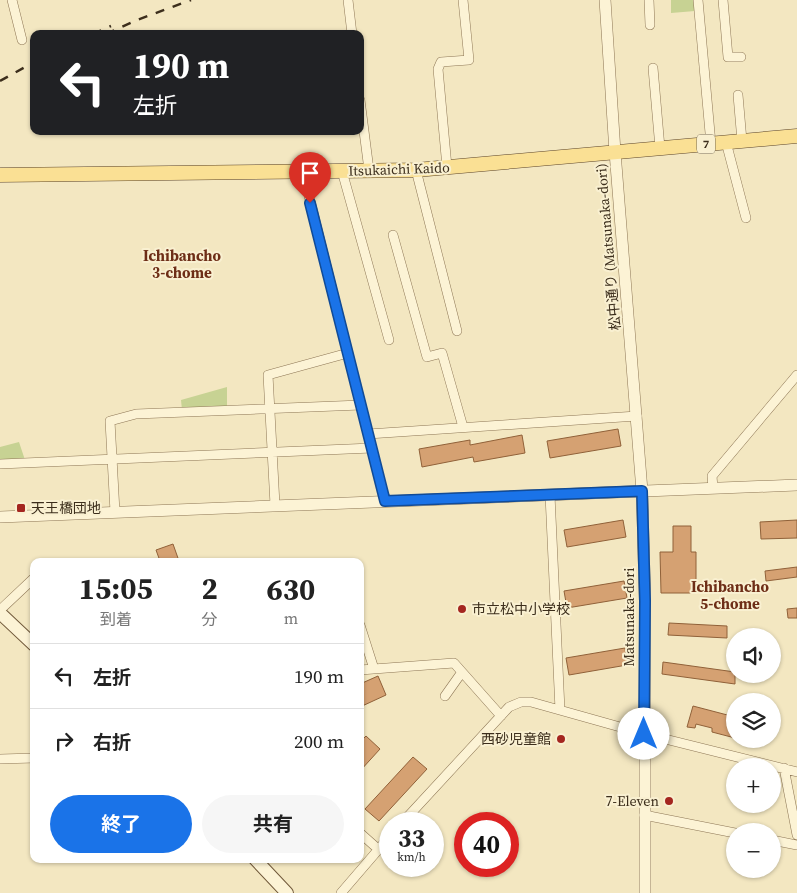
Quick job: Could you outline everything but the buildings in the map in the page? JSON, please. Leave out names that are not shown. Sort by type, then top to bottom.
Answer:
[{"type":"main road","name":"Itsukaichi Kaido","points":[[0,176],[416,170],[797,136]]},
{"type":"main road","points":[[0,612],[30,641]]},
{"type":"main road","points":[[259,863],[286,893]]},
{"type":"street","points":[[12,0],[22,40]]},
{"type":"street","points":[[348,0],[352,30]]},
{"type":"street","points":[[447,167],[438,69],[441,62],[469,60],[463,0]]},
{"type":"street","name":"松中通り (Matsunaka-dori)","points":[[605,0],[642,491]]},
{"type":"street","points":[[649,0],[651,19]]},
{"type":"street","points":[[698,0],[711,144]]},
{"type":"street","points":[[723,0],[728,57],[741,57]]},
{"type":"street","points":[[653,68],[660,148]]},
{"type":"street","points":[[738,95],[742,141]]},
{"type":"street","points":[[364,131],[369,170]]},
{"type":"street","points":[[726,142],[746,218]]},
{"type":"street","points":[[416,170],[457,331]]},
{"type":"street","points":[[342,171],[389,340]]},
{"type":"street","points":[[303,172],[385,501]]},
{"type":"street","points":[[393,235],[427,357],[442,353],[463,427]]},
{"type":"street","points":[[274,505],[268,375],[348,353]]},
{"type":"street","points":[[712,488],[712,476],[797,375]]},
{"type":"street","points":[[115,512],[110,421],[136,414],[361,405]]},
{"type":"street","points":[[368,434],[637,416]]},
{"type":"street","points":[[0,464],[372,448]]},
{"type":"street","points":[[0,517],[797,485]]},
{"type":"street","name":"Matsunaka-dori","points":[[642,491],[645,601],[645,893]]},
{"type":"street","points":[[550,495],[560,710]]},
{"type":"street","points":[[0,612],[30,582]]},
{"type":"street","points":[[364,638],[374,669]]},
{"type":"street","points":[[364,670],[454,663],[501,716]]},
{"type":"street","points":[[445,696],[462,672]]},
{"type":"street","points":[[412,812],[509,707],[521,702],[531,702],[644,734],[797,772]]},
{"type":"street","points":[[0,759],[30,758]]},
{"type":"street","points":[[784,768],[797,834]]},
{"type":"street","points":[[644,815],[726,831]]},
{"type":"street","points":[[341,893],[378,849],[364,837]]},
{"type":"street","points":[[781,842],[797,845]]},
{"type":"green space","points":[[671,0],[695,0],[695,11],[671,13]]},
{"type":"green space","points":[[227,387],[227,408],[182,410],[181,400]]},
{"type":"green space","points":[[19,442],[25,460],[0,461],[0,447]]},
{"type":"railway","points":[[115,30],[191,0]]},
{"type":"railway","points":[[102,30],[111,26]]},
{"type":"railway","points":[[0,81],[30,64]]},
{"type":"place","name":"天王橋団地","points":[[21,508]]},
{"type":"place","name":"市立松中小学校","points":[[462,609]]},
{"type":"place","name":"西砂児童館","points":[[561,739]]},
{"type":"place","name":"7-Eleven","points":[[669,801]]},
{"type":"district","name":"Ichibancho 3-chome","points":[[182,264]]},
{"type":"district","name":"Ichibancho 5-chome","points":[[730,594]]},
{"type":"route","points":[[310,203],[385,501],[642,491],[645,601],[644,734]]}]
